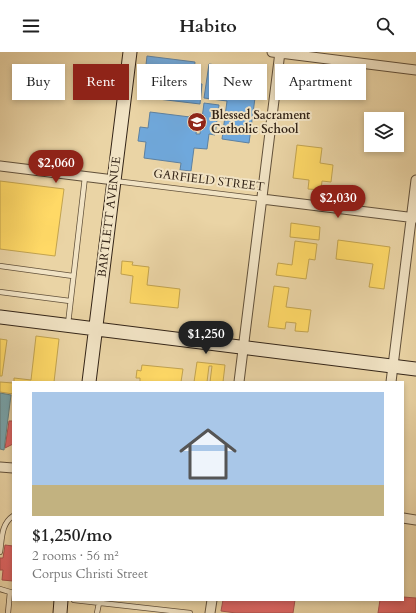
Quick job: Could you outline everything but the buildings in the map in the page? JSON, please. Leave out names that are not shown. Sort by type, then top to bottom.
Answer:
[{"type":"main road","name":"BARTLETT AVENUE","points":[[89,381],[130,52]]},
{"type":"main road","points":[[0,317],[416,369]]},
{"type":"main road","points":[[60,613],[61,601]]},
{"type":"street","points":[[239,381],[262,199],[277,52],[416,70]]},
{"type":"street","name":"GARFIELD STREET","points":[[0,166],[114,180]]},
{"type":"street","points":[[391,381],[414,218],[416,180]]},
{"type":"street","name":"GARFIELD STREET","points":[[262,199],[414,218]]},
{"type":"street","points":[[0,467],[12,468]]},
{"type":"street","points":[[404,518],[416,520]]},
{"type":"street","points":[[210,613],[212,601]]},
{"type":"lane","points":[[67,325],[85,177]]},
{"type":"lane","name":"GARFIELD STREET","points":[[114,180],[262,199]]},
{"type":"lane","points":[[0,266],[73,276]]},
{"type":"lane","points":[[0,292],[70,301]]},
{"type":"lane","points":[[0,552],[3,529],[6,522],[12,517]]},
{"type":"lane","points":[[0,588],[12,593],[8,613]]},
{"type":"lane","points":[[82,601],[190,613]]},
{"type":"lane","points":[[97,613],[99,603]]},
{"type":"place","name":"Blessed Sacrament Catholic School","points":[[197,122]]}]
